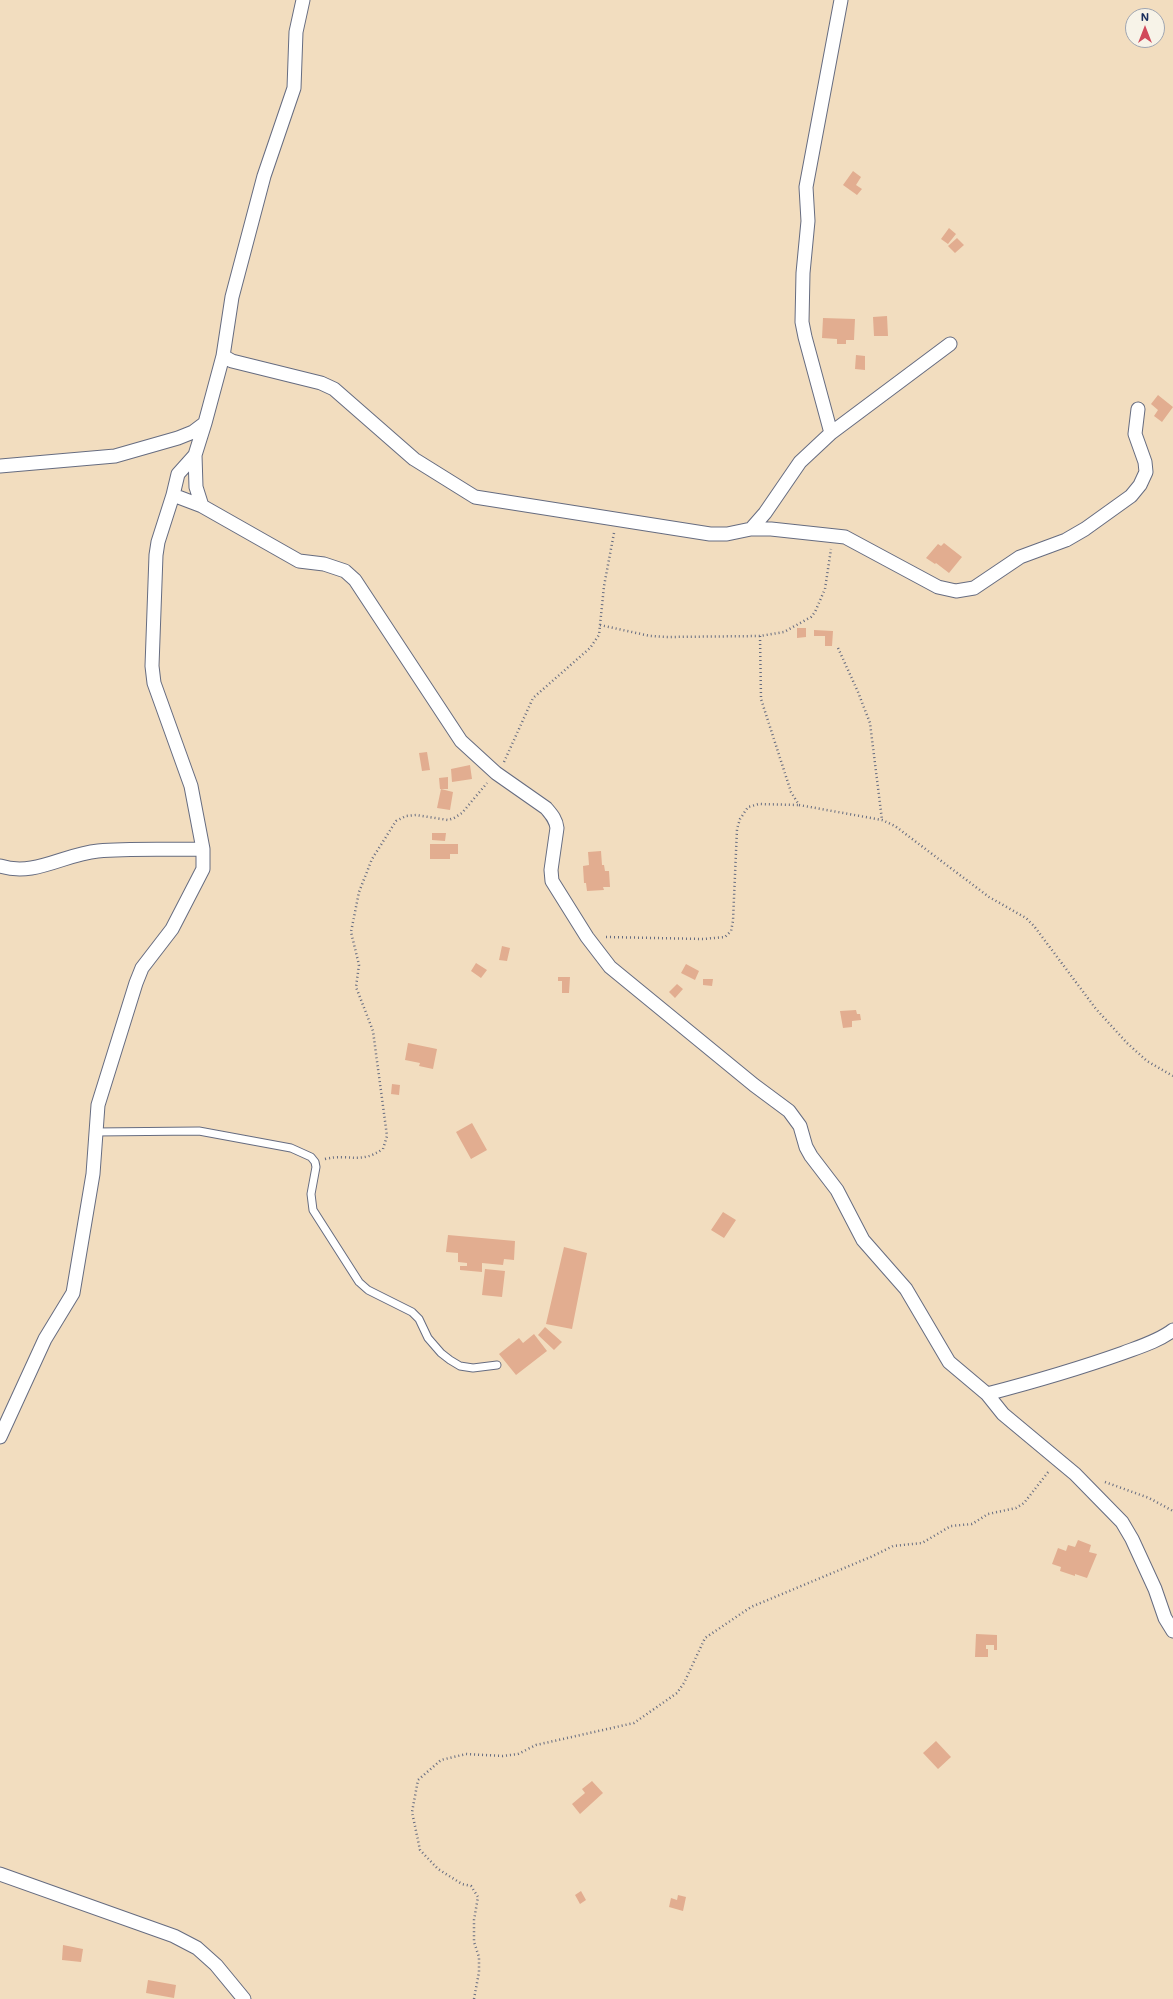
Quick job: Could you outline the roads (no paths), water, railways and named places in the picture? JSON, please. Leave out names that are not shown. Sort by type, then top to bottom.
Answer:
[{"type":"street","points":[[202,506],[196,487],[195,454],[223,356],[232,297],[264,176],[294,88],[296,32],[303,0]]},
{"type":"street","points":[[830,433],[802,322],[803,280],[808,221],[806,187],[841,0]]},
{"type":"street","points":[[750,529],[765,513],[800,462],[830,433],[950,344]]},
{"type":"street","points":[[223,356],[232,361],[321,383],[334,389],[414,459],[475,497],[710,534],[726,534],[750,529],[771,529],[845,537],[860,543],[938,587],[956,591],[974,588],[1020,557],[1066,540],[1085,529],[1130,496],[1140,485],[1146,472],[1145,462],[1135,434],[1138,409]]},
{"type":"street","points":[[0,466],[115,456],[178,438],[193,432],[205,423]]},
{"type":"street","points":[[0,1437],[46,1339],[73,1293],[93,1174],[98,1105],[139,976],[142,968],[172,929],[203,869],[203,849],[191,786],[154,683],[152,666],[156,556],[158,542],[174,495],[178,474],[195,454]]},
{"type":"street","points":[[174,495],[202,506],[299,561],[324,564],[345,571],[355,580],[461,741],[497,774],[546,808],[556,822],[552,881],[587,937],[610,967],[754,1085],[789,1110],[800,1126],[806,1147],[811,1156],[837,1190],[869,1249],[906,1289],[949,1362],[988,1394],[1003,1414],[1075,1474],[1122,1522],[1132,1539],[1155,1589],[1165,1618],[1173,1631]]},
{"type":"street","points":[[0,866],[10,869],[35,868],[99,851],[203,849]]},
{"type":"street","points":[[988,1394],[1100,1361],[1144,1345],[1173,1330]]},
{"type":"street","points":[[0,1874],[174,1936],[197,1948],[216,1965],[244,1999]]},
{"type":"lane","points":[[95,1132],[206,1132],[291,1148],[310,1157],[315,1162],[316,1167],[310,1194],[313,1210],[359,1282],[374,1294],[412,1312],[419,1319],[428,1338],[441,1353],[450,1360],[460,1366],[474,1368],[497,1365]]}]
